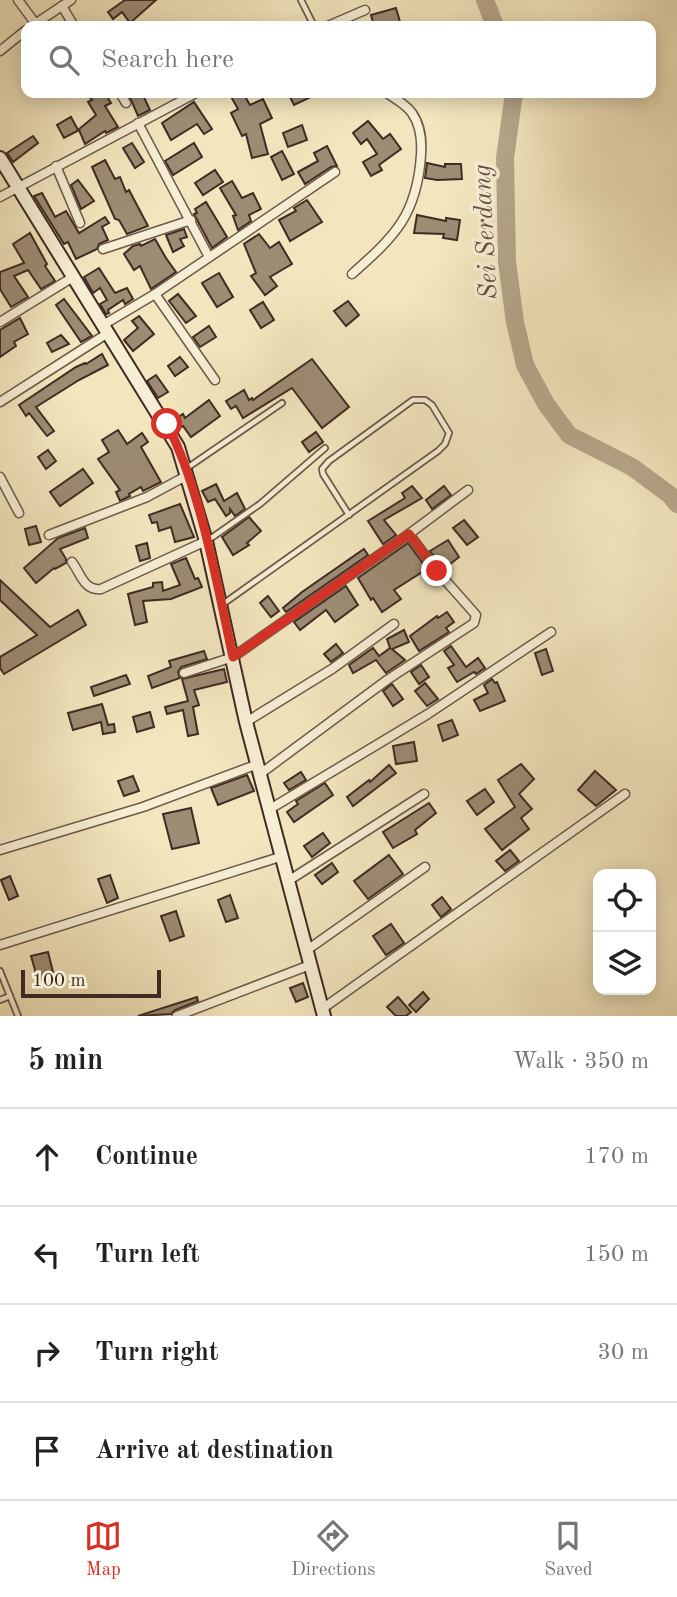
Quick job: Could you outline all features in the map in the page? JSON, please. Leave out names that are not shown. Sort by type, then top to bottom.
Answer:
[{"type":"main road","points":[[0,158],[167,424],[178,447],[206,541],[246,722],[323,1013]]},
{"type":"street","points":[[18,0],[31,21]]},
{"type":"street","points":[[40,21],[71,0]]},
{"type":"street","points":[[62,6],[71,21]]},
{"type":"street","points":[[340,21],[365,10]]},
{"type":"street","points":[[0,51],[21,34]]},
{"type":"street","points":[[123,98],[126,103]]},
{"type":"street","points":[[0,197],[186,98]]},
{"type":"street","points":[[352,274],[387,241],[404,220],[419,179],[420,131],[408,108],[394,98]]},
{"type":"street","points":[[138,123],[209,257]]},
{"type":"street","points":[[56,166],[80,223]]},
{"type":"street","points":[[0,402],[335,172]]},
{"type":"street","points":[[103,249],[191,220]]},
{"type":"street","points":[[0,322],[73,277]]},
{"type":"street","points":[[155,294],[215,380]]},
{"type":"street","points":[[49,535],[147,497],[187,472]]},
{"type":"street","points":[[0,477],[19,513]]},
{"type":"street","points":[[184,673],[233,657],[468,490]]},
{"type":"street","points":[[1,847],[143,807],[259,769],[474,623],[476,615],[409,534]]},
{"type":"street","points":[[72,562],[87,586],[101,589],[206,541]]},
{"type":"street","points":[[246,722],[332,668],[394,624]]},
{"type":"street","points":[[270,809],[416,721],[551,632]]},
{"type":"street","points":[[288,881],[424,794]]},
{"type":"street","points":[[323,1013],[625,794]]},
{"type":"street","points":[[0,945],[283,856]]},
{"type":"street","points":[[307,950],[425,867]]},
{"type":"street","points":[[177,1016],[310,965]]},
{"type":"lane","points":[[301,0],[312,21]]},
{"type":"lane","points":[[221,605],[349,515],[445,444],[449,433],[432,405],[425,400],[414,400],[329,461],[322,470],[349,515]]},
{"type":"lane","points":[[187,472],[282,403]]},
{"type":"lane","points":[[206,541],[260,504],[324,448]]},
{"type":"lane","points":[[0,971],[18,1016]]},
{"type":"lane","points":[[0,1000],[10,996]]},
{"type":"building","points":[[125,0],[156,0],[132,21],[129,21],[122,12],[113,19],[108,12]]},
{"type":"building","points":[[396,8],[400,21],[373,21],[371,15]]},
{"type":"building","points":[[90,98],[108,98],[111,103],[105,106],[118,127],[106,133],[105,131],[85,144],[79,130],[64,138],[57,125],[71,117],[78,130],[96,115],[88,102],[92,100]]},
{"type":"building","points":[[130,98],[144,98],[150,110],[138,116]]},
{"type":"building","points":[[232,98],[246,98],[250,105],[263,99],[272,118],[260,124],[268,154],[252,158],[246,134],[242,136],[231,113],[238,109]]},
{"type":"building","points":[[290,98],[309,98],[294,105]]},
{"type":"building","points":[[194,102],[212,129],[204,134],[197,124],[171,140],[162,123]]},
{"type":"building","points":[[368,121],[383,139],[390,134],[401,149],[379,165],[382,170],[371,176],[363,162],[377,154],[367,139],[361,144],[353,133]]},
{"type":"building","points":[[302,125],[307,140],[288,147],[283,133]]},
{"type":"building","points":[[33,136],[38,143],[13,162],[7,153]]},
{"type":"building","points":[[132,143],[144,162],[135,168],[123,148]]},
{"type":"building","points":[[194,143],[202,157],[173,175],[165,161]]},
{"type":"building","points":[[327,146],[337,166],[305,184],[298,172],[318,161],[314,153]]},
{"type":"building","points":[[282,151],[294,174],[282,180],[271,157]]},
{"type":"building","points":[[105,160],[115,179],[120,177],[126,192],[129,190],[148,226],[127,234],[119,220],[115,219],[92,167]]},
{"type":"building","points":[[427,163],[445,167],[445,164],[461,164],[462,179],[425,178]]},
{"type":"building","points":[[215,170],[223,182],[203,195],[195,183]]},
{"type":"building","points":[[78,180],[94,201],[81,209],[71,185]]},
{"type":"building","points":[[232,181],[242,198],[253,193],[261,209],[249,215],[251,221],[238,230],[233,216],[236,215],[220,188]]},
{"type":"building","points":[[42,193],[55,217],[66,211],[79,233],[105,217],[109,223],[102,227],[108,240],[99,244],[97,249],[76,259],[68,242],[64,244],[34,196]]},
{"type":"building","points":[[307,200],[322,222],[290,241],[279,220],[296,211],[294,208]]},
{"type":"building","points":[[206,202],[227,237],[212,248],[194,214],[197,213],[195,209]]},
{"type":"building","points":[[417,215],[446,221],[446,218],[460,220],[457,240],[443,238],[444,234],[414,233]]},
{"type":"building","points":[[184,229],[187,237],[180,239],[184,246],[173,252],[166,235]]},
{"type":"building","points":[[30,233],[55,281],[41,289],[28,270],[14,276],[28,297],[11,307],[0,289],[0,272],[24,263],[13,244]]},
{"type":"building","points":[[259,234],[270,248],[279,242],[292,264],[270,277],[277,286],[265,295],[251,276],[256,273],[244,244]]},
{"type":"building","points":[[155,239],[176,272],[151,289],[140,266],[134,270],[124,254],[133,246],[141,246]]},
{"type":"building","points":[[99,268],[115,293],[127,288],[133,299],[125,304],[123,300],[106,314],[100,304],[107,300],[100,288],[93,293],[84,277]]},
{"type":"building","points":[[219,273],[233,297],[217,307],[202,283]]},
{"type":"building","points":[[178,294],[196,316],[186,323],[169,301]]},
{"type":"building","points":[[64,299],[92,336],[81,342],[56,305]]},
{"type":"building","points":[[348,301],[359,315],[346,326],[334,311]]},
{"type":"building","points":[[263,302],[274,320],[261,328],[250,310]]},
{"type":"building","points":[[139,316],[154,334],[133,351],[124,340],[138,328],[132,321]]},
{"type":"building","points":[[20,318],[28,334],[14,342],[16,346],[0,357],[0,330]]},
{"type":"building","points":[[209,326],[216,337],[200,347],[193,337]]},
{"type":"building","points":[[61,335],[69,344],[52,352],[47,343]]},
{"type":"building","points":[[102,354],[108,365],[36,407],[54,431],[47,436],[29,413],[26,416],[19,405],[76,367]]},
{"type":"building","points":[[180,357],[188,367],[175,376],[168,366]]},
{"type":"building","points":[[312,359],[349,407],[322,428],[292,388],[243,418],[236,406],[231,409],[226,401],[244,390],[249,400],[253,400]]},
{"type":"building","points":[[156,375],[168,392],[158,398],[147,381]]},
{"type":"building","points":[[209,400],[220,416],[191,437],[183,426],[177,429],[172,421],[183,414],[185,418]]},
{"type":"building","points":[[118,430],[127,444],[142,433],[148,442],[141,447],[161,482],[143,491],[141,487],[120,501],[116,492],[120,490],[98,459],[109,452],[102,440]]},
{"type":"building","points":[[316,432],[323,442],[309,452],[302,442]]},
{"type":"building","points":[[48,450],[56,461],[46,469],[38,457]]},
{"type":"building","points":[[83,469],[93,483],[60,506],[50,492]]},
{"type":"building","points":[[216,484],[224,501],[237,493],[245,509],[235,516],[230,509],[226,516],[215,499],[208,502],[202,491]]},
{"type":"building","points":[[412,486],[422,498],[384,520],[396,535],[383,544],[368,521],[405,498],[402,493]]},
{"type":"building","points":[[444,486],[451,495],[432,509],[426,500]]},
{"type":"building","points":[[180,504],[194,537],[175,542],[171,527],[159,531],[157,522],[152,523],[149,515]]},
{"type":"building","points":[[249,517],[261,531],[247,543],[249,545],[233,555],[222,537]]},
{"type":"building","points":[[464,520],[478,537],[467,545],[453,528]]},
{"type":"building","points":[[36,526],[41,542],[29,545],[25,529]]},
{"type":"building","points":[[85,528],[88,538],[60,549],[66,563],[54,568],[36,583],[24,568],[58,538]]},
{"type":"building","points":[[448,540],[459,557],[444,569],[430,551]]},
{"type":"building","points":[[147,543],[150,558],[140,561],[136,546]]},
{"type":"building","points":[[408,543],[427,569],[394,590],[401,599],[382,612],[358,578]]},
{"type":"building","points":[[364,549],[368,555],[286,612],[283,608],[302,592]]},
{"type":"building","points":[[186,558],[195,579],[198,578],[202,587],[171,599],[143,601],[147,622],[135,625],[128,594],[153,587],[153,583],[162,582],[163,591],[180,585],[171,564]]},
{"type":"building","points":[[0,580],[50,627],[78,610],[86,625],[4,674],[0,668],[0,657],[37,635],[0,600]]},
{"type":"building","points":[[346,586],[358,605],[335,622],[326,610],[300,630],[294,622]]},
{"type":"building","points":[[268,596],[279,611],[271,617],[260,603]]},
{"type":"building","points":[[447,612],[454,622],[446,628],[449,632],[419,651],[410,636]]},
{"type":"building","points":[[404,630],[409,642],[392,649],[405,660],[386,673],[376,660],[353,673],[349,665],[373,648],[379,656],[390,648],[387,639]]},
{"type":"building","points":[[336,644],[343,653],[331,662],[324,654]]},
{"type":"building","points":[[451,646],[466,667],[478,658],[485,668],[457,682],[448,668],[454,665],[444,651]]},
{"type":"building","points":[[546,649],[553,671],[542,675],[535,653]]},
{"type":"building","points":[[204,651],[207,659],[181,667],[178,672],[180,678],[152,688],[148,676],[171,667],[169,661]]},
{"type":"building","points":[[421,665],[429,677],[419,684],[411,672]]},
{"type":"building","points":[[224,669],[227,682],[194,690],[199,705],[193,707],[198,734],[188,736],[183,710],[167,714],[165,707],[188,701],[182,679]]},
{"type":"building","points":[[126,675],[130,684],[94,696],[91,687]]},
{"type":"building","points":[[492,679],[497,682],[505,701],[480,711],[474,700],[488,693],[484,685]]},
{"type":"building","points":[[425,683],[438,699],[427,706],[415,691]]},
{"type":"building","points":[[392,684],[403,699],[393,706],[383,691]]},
{"type":"building","points":[[102,704],[108,725],[114,724],[115,732],[103,734],[101,722],[73,730],[68,713]]},
{"type":"building","points":[[150,712],[154,727],[137,732],[133,717]]},
{"type":"building","points":[[452,720],[458,735],[443,741],[438,725]]},
{"type":"building","points":[[414,742],[417,761],[396,764],[393,746]]},
{"type":"building","points":[[521,764],[534,779],[519,794],[532,809],[521,818],[529,829],[502,850],[485,829],[515,807],[498,780]]},
{"type":"building","points":[[389,765],[396,773],[353,806],[347,797]]},
{"type":"building","points":[[595,771],[616,790],[596,806],[578,790]]},
{"type":"building","points":[[301,772],[306,780],[289,790],[284,783]]},
{"type":"building","points":[[247,775],[254,791],[218,805],[211,788]]},
{"type":"building","points":[[133,776],[139,791],[124,796],[118,781]]},
{"type":"building","points":[[325,783],[333,795],[294,822],[287,812],[298,804],[296,801]]},
{"type":"building","points":[[485,789],[494,802],[477,815],[467,801]]},
{"type":"building","points":[[429,803],[436,813],[415,830],[417,834],[393,848],[383,832]]},
{"type":"building","points":[[191,808],[199,843],[172,849],[163,814]]},
{"type":"building","points":[[323,833],[330,843],[312,857],[304,846]]},
{"type":"building","points":[[510,850],[519,861],[505,871],[496,861]]},
{"type":"building","points":[[389,855],[403,874],[368,899],[354,881]]},
{"type":"building","points":[[332,863],[338,872],[322,884],[315,875]]},
{"type":"building","points":[[110,875],[118,898],[107,903],[98,879]]},
{"type":"building","points":[[10,876],[18,896],[9,900],[1,880]]},
{"type":"building","points":[[230,895],[238,918],[226,922],[218,900]]},
{"type":"building","points":[[442,897],[451,909],[441,917],[432,905]]},
{"type":"building","points":[[176,911],[184,936],[170,941],[161,916]]},
{"type":"building","points":[[391,924],[404,943],[386,955],[373,936]]},
{"type":"building","points":[[48,952],[54,976],[38,980],[31,956]]},
{"type":"building","points":[[303,983],[308,997],[296,1002],[290,988]]},
{"type":"building","points":[[423,992],[429,999],[416,1012],[409,1005]]},
{"type":"building","points":[[197,997],[198,1001],[171,1014],[138,1016]]},
{"type":"building","points":[[398,997],[411,1012],[406,1016],[396,1016],[387,1007]]},
{"type":"waterway","name":"Sei Serdang","points":[[485,0],[493,21]]},
{"type":"waterway","name":"Sei Serdang","points":[[513,98],[505,158],[507,262],[515,322],[525,365],[546,404],[569,435],[632,467],[670,495],[677,504]]},
{"type":"route","points":[[167,424],[186,469],[233,657],[409,534],[437,571]]}]
